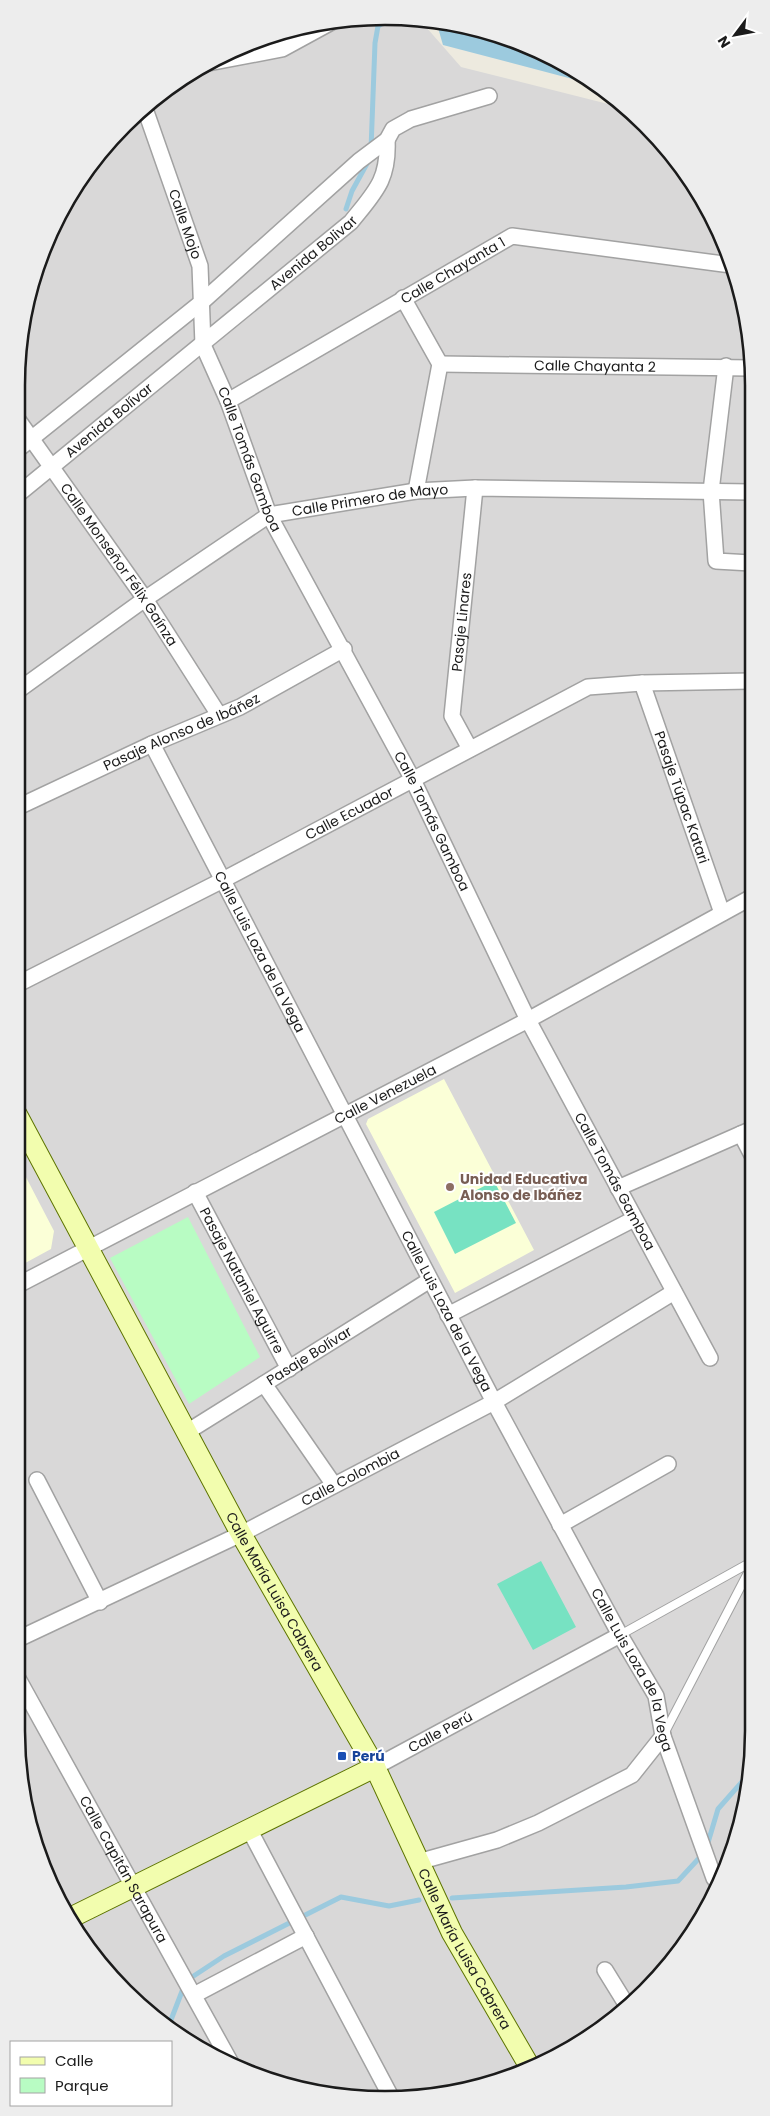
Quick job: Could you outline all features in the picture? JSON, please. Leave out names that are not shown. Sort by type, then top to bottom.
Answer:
[{"type":"street","points":[[234,58],[282,49],[312,33]]},
{"type":"street","points":[[25,444],[203,301],[360,161],[387,140],[393,129],[411,119],[489,96]]},
{"type":"street","name":"Calle Mojo","points":[[147,115],[200,266],[203,301],[203,345]]},
{"type":"street","name":"Avenida Bolivar","points":[[203,345],[351,222],[372,199],[382,182],[388,152],[387,140]]},
{"type":"street","name":"Calle Chayanta 1","points":[[228,401],[512,236],[724,264]]},
{"type":"street","points":[[404,298],[440,364],[416,491]]},
{"type":"street","name":"Calle Tomás Gamboa","points":[[203,345],[228,401],[269,515],[344,649],[413,780],[528,1020],[710,1358]]},
{"type":"street","name":"Avenida Bolívar","points":[[25,489],[203,345]]},
{"type":"street","name":"Calle Chayanta 2","points":[[440,364],[744,367]]},
{"type":"street","points":[[726,366],[711,491],[716,561],[745,563]]},
{"type":"street","name":"Calle Monseñor Félix Gaínza","points":[[25,429],[145,598],[218,715]]},
{"type":"street","name":"Calle Primero de Mayo","points":[[25,685],[145,598],[269,515],[416,491],[475,488],[745,492]]},
{"type":"street","name":"Pasaje Linares","points":[[470,749],[452,716],[475,488]]},
{"type":"street","name":"Pasaje Alonso de Ibáñez","points":[[25,804],[152,744],[240,707],[344,649]]},
{"type":"street","name":"Calle Ecuador","points":[[25,980],[221,881],[588,687],[642,683],[745,681]]},
{"type":"street","name":"Pasaje Túpac Katari","points":[[642,683],[722,913]]},
{"type":"street","name":"Calle Luis Loza de la Vega","points":[[152,744],[221,881],[494,1402],[620,1635],[656,1696],[663,1736],[717,1871]]},
{"type":"street","name":"Calle Venezuela","points":[[25,1281],[528,1020],[745,901]]},
{"type":"street","name":"Calle María Luisa Cabrera","points":[[25,1129],[90,1247],[241,1534],[375,1768],[452,1933],[527,2062]]},
{"type":"street","points":[[618,1188],[745,1132]]},
{"type":"street","name":"Pasaje Nataniel Aguirre","points":[[195,1192],[289,1369]]},
{"type":"street","points":[[448,1315],[634,1219]]},
{"type":"street","name":"Pasaje Bolívar","points":[[187,1432],[430,1280]]},
{"type":"street","name":"Calle Colombia","points":[[25,1636],[241,1534],[494,1402],[674,1292]]},
{"type":"street","points":[[264,1384],[334,1485]]},
{"type":"street","points":[[560,1525],[668,1464]]},
{"type":"street","points":[[37,1480],[100,1602]]},
{"type":"street","name":"Calle Perú","points":[[76,1915],[375,1768],[620,1635]]},
{"type":"street","name":"Calle Capitán Sarapura","points":[[25,1691],[226,2054]]},
{"type":"street","points":[[418,1862],[497,1840],[538,1823],[623,1780],[632,1775],[663,1736]]},
{"type":"street","points":[[249,1829],[388,2091]]},
{"type":"street","points":[[194,1995],[306,1936]]},
{"type":"street","points":[[606,1970],[624,2000]]},
{"type":"lane","name":"Calle Perú","points":[[620,1635],[745,1566]]},
{"type":"lane","points":[[663,1736],[745,1577]]},
{"type":"shaded area","points":[[385,25],[426,28],[461,67],[611,105],[640,130],[671,166],[697,205],[708,226],[718,247],[733,292],[742,338],[745,385],[744,1755],[742,1778],[733,1824],[718,1869],[708,1890],[697,1911],[671,1950],[640,1986],[622,2002],[604,2017],[565,2043],[523,2064],[501,2072],[478,2079],[432,2088],[385,2091],[361,2090],[338,2088],[292,2079],[247,2064],[205,2043],[166,2017],[148,2002],[130,1986],[99,1950],[73,1911],[52,1869],[37,1824],[32,1801],[28,1778],[25,1731],[26,361],[28,338],[37,292],[52,247],[73,205],[99,166],[130,130],[166,99],[185,86],[226,62],[269,44],[315,32],[361,26]]},
{"type":"shaded area","name":"Unidad Educativa Alonso de Ibáñez","points":[[444,1079],[534,1250],[455,1293],[366,1124],[368,1119]]},
{"type":"shaded area","points":[[25,1175],[54,1231],[51,1249],[25,1263]]},
{"type":"green space","points":[[494,1181],[516,1223],[455,1254],[434,1212]]},
{"type":"green space","points":[[188,1217],[260,1357],[189,1404],[110,1258]]},
{"type":"green space","points":[[541,1561],[576,1627],[533,1650],[497,1584]]},
{"type":"water","points":[[438,29],[478,37],[523,52],[575,80],[443,45]]},
{"type":"waterway","points":[[371,149],[375,43],[379,25]]},
{"type":"waterway","points":[[346,209],[352,191],[369,160]]},
{"type":"waterway","points":[[707,1846],[718,1809],[741,1783]]},
{"type":"waterway","points":[[452,1898],[626,1887],[678,1881],[702,1855]]},
{"type":"waterway","points":[[171,2020],[186,1981],[224,1956],[341,1897],[389,1906],[419,1900]]},
{"type":"place","name":"Unidad Educativa Alonso de Ibáñez","points":[[450,1187]]},
{"type":"place","name":"Perú","points":[[342,1756]]}]
